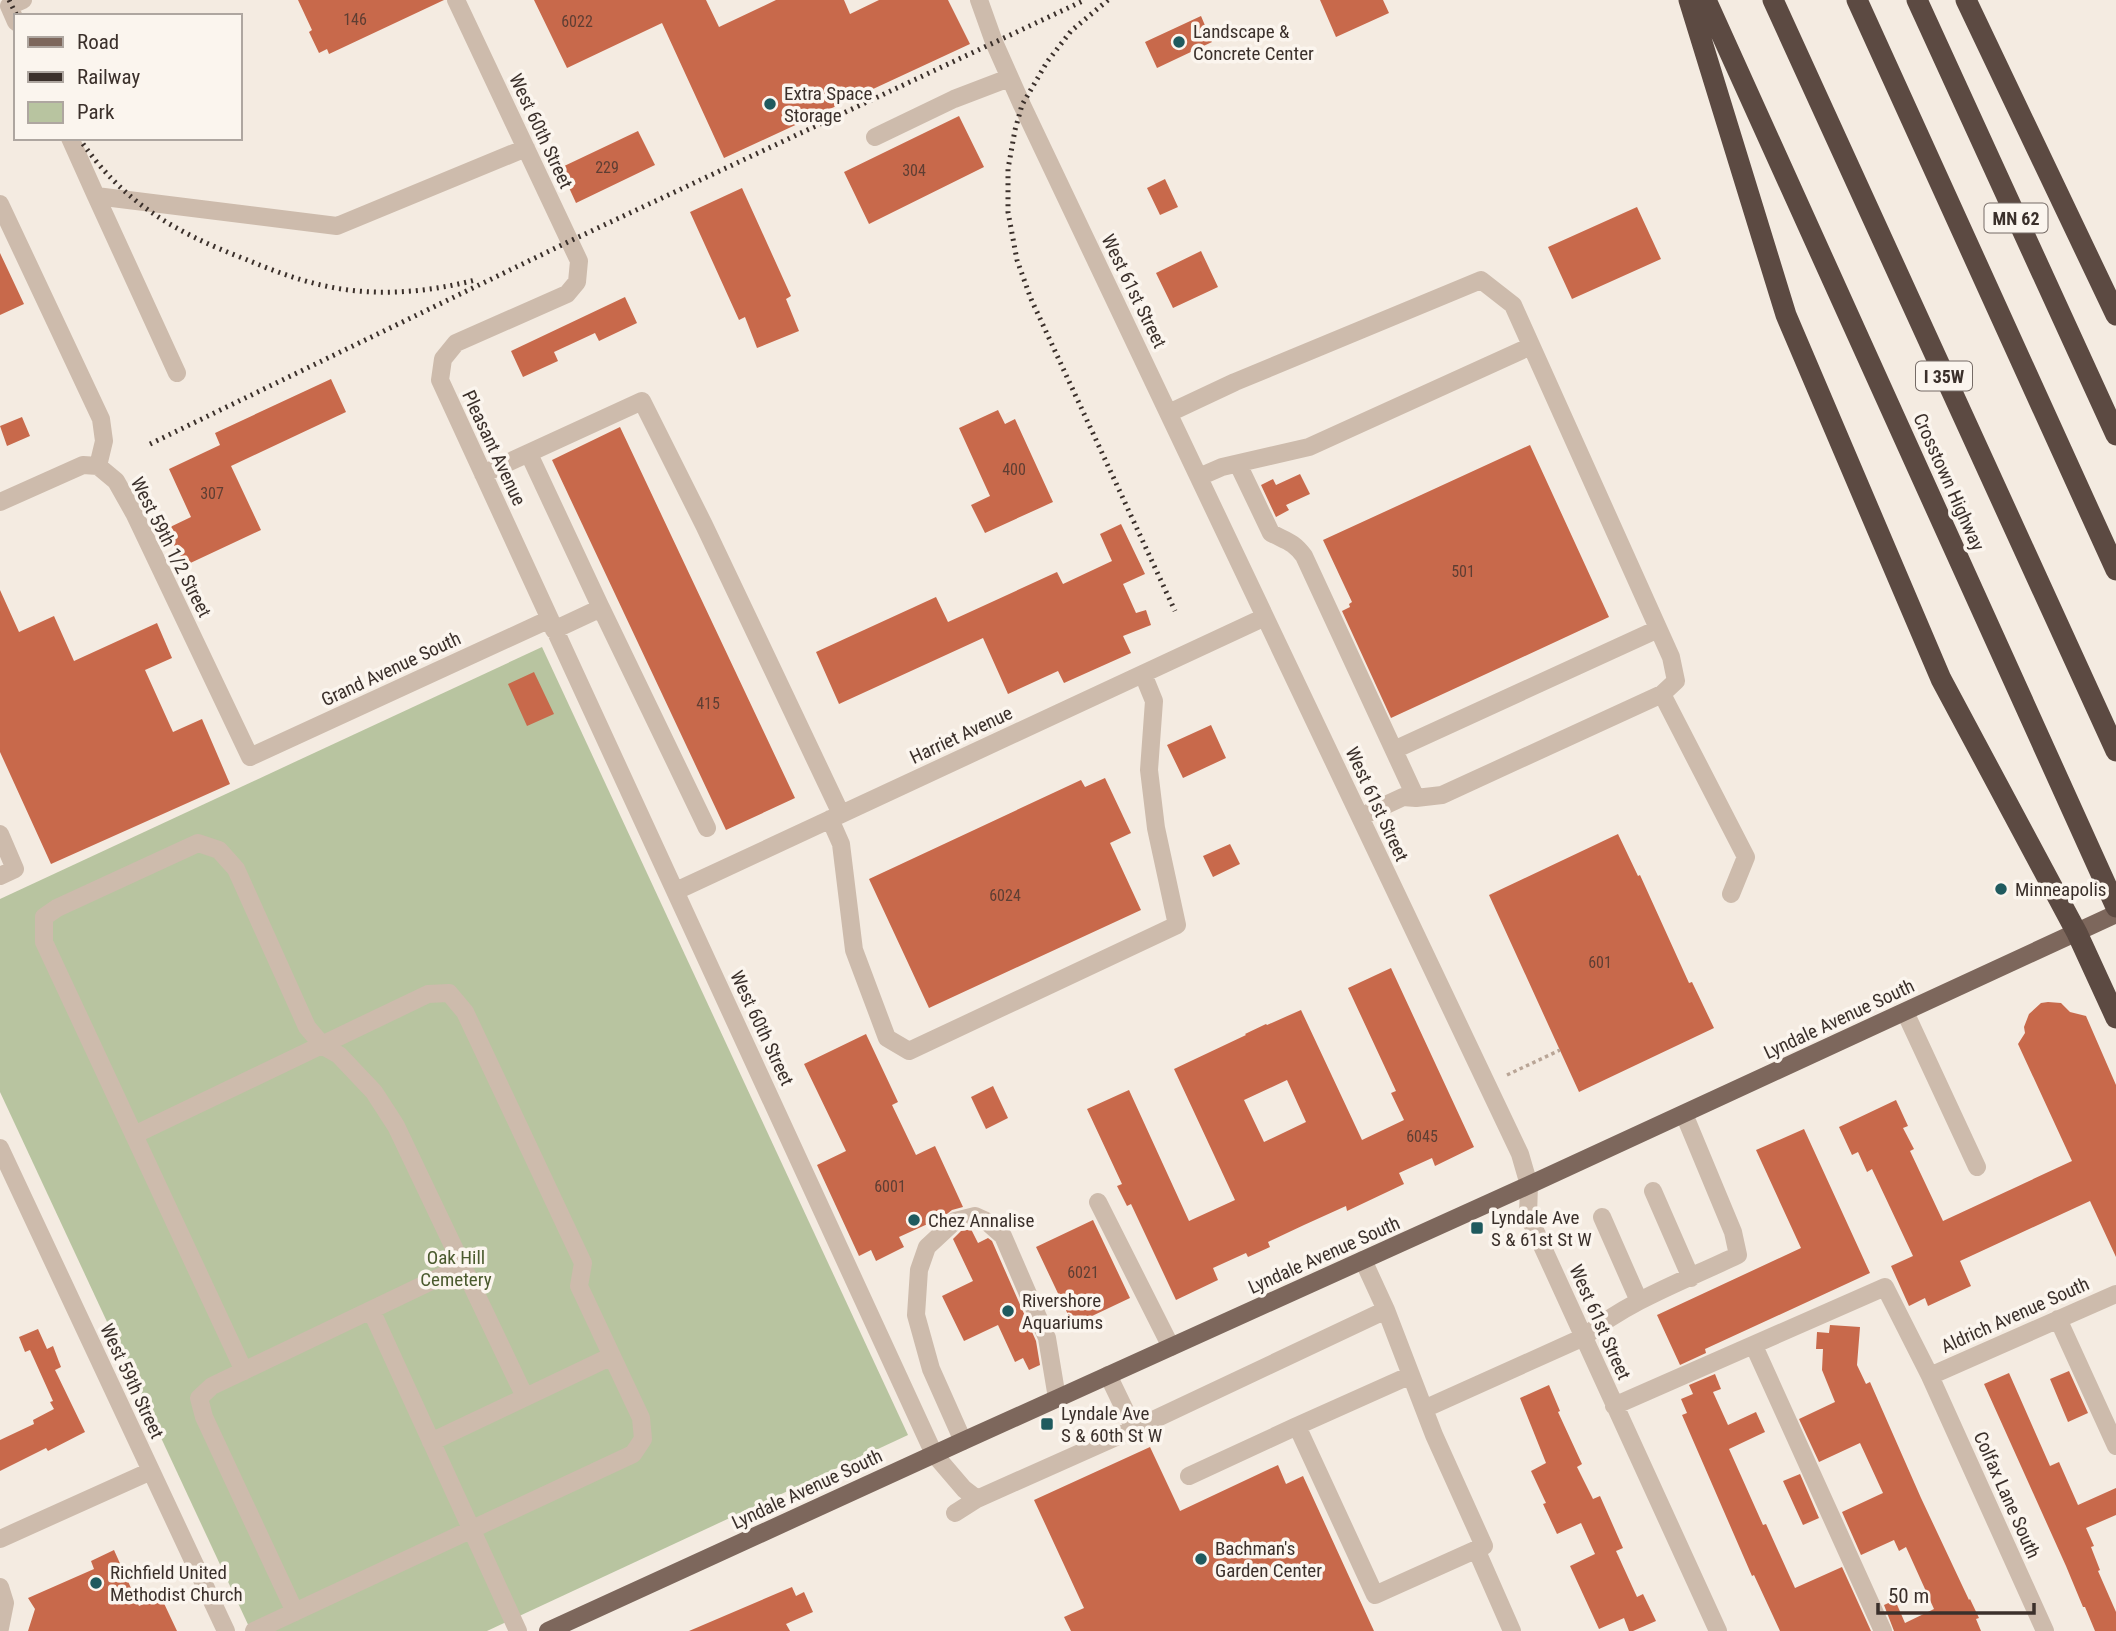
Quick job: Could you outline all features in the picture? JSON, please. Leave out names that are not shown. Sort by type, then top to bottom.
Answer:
[{"type":"highway","points":[[1689,0],[1786,314],[1941,679],[2077,933],[2116,1018]]},
{"type":"highway","name":"Crosstown Highway","points":[[1706,0],[2116,907]]},
{"type":"highway","name":"I 35W","points":[[1773,0],[2116,751]]},
{"type":"highway","points":[[1857,0],[2116,570]]},
{"type":"highway","name":"MN 62","points":[[1917,0],[2116,435]]},
{"type":"highway","points":[[1966,0],[2116,315]]},
{"type":"main road","name":"Lyndale Avenue South","points":[[548,1631],[1529,1185],[2116,914]]},
{"type":"street","name":"West 60th Street","points":[[456,0],[579,261],[577,282]]},
{"type":"street","name":"West 61st Street","points":[[979,0],[993,43],[1009,78],[1520,1154],[1529,1185],[1528,1215],[1718,1631]]},
{"type":"street","points":[[875,137],[954,99],[1009,78]]},
{"type":"street","points":[[71,140],[177,373]]},
{"type":"street","points":[[96,196],[337,226],[526,148]]},
{"type":"street","points":[[0,204],[101,419],[104,441],[99,466],[83,465],[0,502]]},
{"type":"street","points":[[1169,412],[1481,280],[1513,305],[1671,657],[1676,681],[1662,694],[1442,794],[1403,797],[1360,817]]},
{"type":"street","name":"Pleasant Avenue","points":[[552,624],[439,380],[443,359],[456,343],[567,294],[577,282]]},
{"type":"street","points":[[1199,477],[1222,467],[1309,447],[1531,346]]},
{"type":"street","points":[[483,474],[642,401],[704,525],[836,816],[854,950],[887,1038],[909,1051],[1177,925],[1155,817],[1149,770],[1154,701],[1143,674]]},
{"type":"street","points":[[529,454],[707,828]]},
{"type":"street","points":[[1238,464],[1271,533],[1296,545],[1304,556],[1416,798]]},
{"type":"street","name":"West 59th 1/2 Street","points":[[99,466],[116,481],[134,513],[250,757]]},
{"type":"street","name":"Grand Avenue South","points":[[250,757],[552,624],[601,608]]},
{"type":"street","name":"Harriet Avenue","points":[[676,891],[1265,617]]},
{"type":"street","name":"West 60th Street","points":[[552,624],[934,1454],[964,1489],[977,1499]]},
{"type":"street","points":[[1394,750],[1658,629]]},
{"type":"street","points":[[1662,694],[1746,857],[1731,894]]},
{"type":"street","points":[[0,834],[16,869],[0,876]]},
{"type":"street","points":[[244,1371],[44,942],[44,917],[57,908],[198,843],[219,850],[236,869],[307,1027],[374,1092],[396,1126],[525,1397]]},
{"type":"street","points":[[134,1135],[428,994],[449,993],[465,1012],[583,1263],[579,1286],[641,1418],[643,1439],[633,1454],[254,1631]]},
{"type":"street","points":[[1905,1012],[1977,1167]]},
{"type":"street","points":[[1424,1409],[1584,1337],[1606,1319],[1639,1301],[1738,1255],[1733,1231],[1684,1114]]},
{"type":"street","name":"West 59th Street","points":[[0,1148],[8,1186],[151,1471],[226,1631]]},
{"type":"street","points":[[1653,1191],[1691,1278]]},
{"type":"street","points":[[1098,1202],[1171,1347]]},
{"type":"street","points":[[963,1441],[931,1369],[916,1315],[919,1270],[927,1247],[955,1221],[975,1216],[986,1221],[1003,1236],[1047,1338],[1057,1398]]},
{"type":"street","points":[[1602,1217],[1639,1301]]},
{"type":"street","points":[[1363,1260],[1386,1310],[1512,1631]]},
{"type":"street","points":[[295,1612],[204,1417],[199,1398],[212,1386],[463,1266]]},
{"type":"street","name":"Colfax Lane South","points":[[1754,1346],[1885,1287],[1930,1376],[2045,1631]]},
{"type":"street","name":"Aldrich Avenue South","points":[[1930,1376],[2116,1294]]},
{"type":"street","points":[[371,1310],[518,1631]]},
{"type":"street","points":[[955,1513],[977,1499],[1134,1429],[1386,1310]]},
{"type":"street","points":[[2058,1319],[2116,1446]]},
{"type":"street","points":[[1615,1406],[1754,1346],[1883,1631]]},
{"type":"street","points":[[431,1442],[612,1356]]},
{"type":"street","points":[[1108,1375],[1134,1429]]},
{"type":"street","points":[[1189,1476],[1411,1375]]},
{"type":"street","points":[[1297,1426],[1375,1595],[1480,1547]]},
{"type":"street","points":[[0,1539],[151,1471]]},
{"type":"street","points":[[0,1587],[5,1603],[0,1628]]},
{"type":"path","points":[[1507,1075],[1560,1050]]},
{"type":"green space","name":"Oak Hill Cemetery","points":[[542,647],[908,1435],[487,1631],[251,1631],[0,1092],[0,899]]},
{"type":"building","points":[[298,0],[444,0],[329,54],[327,49],[319,53]]},
{"type":"building","name":"Extra Space Storage","points":[[534,0],[706,0],[719,27],[776,0],[844,0],[850,14],[879,0],[948,0],[970,44],[724,158],[662,23],[567,68]]},
{"type":"building","points":[[1320,0],[1383,0],[1389,13],[1336,37]]},
{"type":"building","name":"Landscape & Concrete Center","points":[[1201,16],[1212,42],[1157,68],[1145,42]]},
{"type":"building","points":[[959,116],[984,167],[869,224],[844,172]]},
{"type":"building","points":[[638,131],[655,165],[576,203],[560,168]]},
{"type":"building","points":[[1165,179],[1178,207],[1160,215],[1147,188]]},
{"type":"building","points":[[742,188],[791,296],[786,299],[799,331],[757,348],[745,317],[739,320],[690,212]]},
{"type":"building","points":[[1637,207],[1661,259],[1572,299],[1548,247]]},
{"type":"building","points":[[1201,251],[1218,287],[1173,308],[1156,273]]},
{"type":"building","points":[[0,253],[24,304],[0,315]]},
{"type":"building","points":[[625,297],[637,323],[599,341],[595,333],[554,352],[558,361],[523,377],[511,351]]},
{"type":"building","points":[[331,379],[346,412],[231,466],[261,530],[184,566],[166,529],[191,517],[169,469],[220,445],[215,433]]},
{"type":"building","points":[[998,410],[1005,424],[1015,419],[1053,502],[985,533],[971,505],[990,496],[959,428]]},
{"type":"building","points":[[22,417],[30,436],[7,446],[0,426]]},
{"type":"building","points":[[620,427],[795,798],[726,830],[552,460]]},
{"type":"building","points":[[1530,445],[1609,617],[1391,718],[1342,611],[1350,607],[1352,602],[1323,540]]},
{"type":"building","points":[[1300,474],[1310,494],[1286,505],[1289,510],[1276,517],[1261,485],[1273,479],[1276,485]]},
{"type":"building","points":[[1121,524],[1145,574],[1123,584],[1136,613],[1146,610],[1151,625],[1123,636],[1131,653],[1064,683],[1058,671],[1008,694],[983,638],[839,704],[816,652],[936,597],[948,622],[1057,572],[1063,584],[1112,561],[1100,534]]},
{"type":"building","points":[[0,590],[19,632],[54,616],[74,661],[157,623],[172,658],[145,670],[173,732],[202,719],[230,784],[51,864],[0,752]]},
{"type":"building","points":[[534,672],[554,714],[527,726],[508,684]]},
{"type":"building","points":[[1211,725],[1226,758],[1183,778],[1167,745]]},
{"type":"building","points":[[1105,778],[1131,833],[1110,843],[1141,910],[929,1008],[869,879],[1081,780],[1085,787]]},
{"type":"building","points":[[1618,834],[1638,876],[1640,875],[1689,983],[1692,982],[1714,1028],[1579,1092],[1489,895]]},
{"type":"building","points":[[1230,844],[1240,864],[1213,877],[1203,856]]},
{"type":"building","points":[[1391,968],[1474,1147],[1435,1166],[1432,1158],[1399,1173],[1404,1184],[1347,1211],[1346,1206],[1304,1225],[1268,1242],[1270,1247],[1248,1257],[1246,1253],[1213,1268],[1218,1280],[1176,1300],[1131,1204],[1127,1206],[1117,1186],[1122,1184],[1087,1109],[1129,1090],[1189,1221],[1235,1200],[1174,1069],[1301,1010],[1362,1140],[1404,1120],[1391,1093],[1396,1091],[1348,988]],"holes":[[[1287,1080],[1306,1122],[1264,1142],[1244,1100]]]},
{"type":"building","points":[[2041,1003],[2061,1003],[2070,1012],[2086,1016],[2116,1085],[2116,1257],[2090,1201],[1960,1261],[1971,1286],[1928,1306],[1925,1298],[1909,1306],[1891,1266],[1913,1256],[1872,1169],[1867,1172],[1858,1152],[1852,1155],[1839,1127],[1896,1100],[1908,1126],[1903,1128],[1914,1149],[1910,1151],[1943,1221],[2072,1161],[2018,1044],[2025,1033],[2024,1027],[2029,1014]]},
{"type":"building","points":[[866,1034],[898,1102],[892,1105],[916,1155],[935,1146],[963,1207],[899,1237],[904,1247],[876,1261],[871,1250],[859,1256],[817,1165],[846,1151],[804,1064]]},
{"type":"building","points":[[993,1086],[1008,1118],[986,1129],[971,1097]]},
{"type":"building","points":[[1804,1129],[1870,1273],[1705,1349],[1706,1353],[1680,1365],[1657,1315],[1801,1248],[1756,1150]]},
{"type":"building","points":[[1093,1220],[1130,1298],[1073,1325],[1036,1247]]},
{"type":"building","name":"Rivershore Aquariums","points":[[971,1229],[978,1243],[988,1238],[992,1241],[1036,1341],[1040,1365],[1029,1370],[1023,1358],[1015,1362],[998,1325],[964,1341],[942,1296],[973,1281],[953,1239],[961,1231]]},
{"type":"building","points":[[1830,1325],[1860,1327],[1857,1365],[1866,1384],[1870,1382],[1921,1498],[1979,1618],[1976,1619],[1981,1631],[1894,1631],[1884,1605],[1895,1600],[1905,1623],[1934,1609],[1906,1547],[1899,1551],[1894,1540],[1861,1555],[1842,1512],[1883,1493],[1860,1443],[1819,1462],[1799,1419],[1835,1402],[1822,1370],[1823,1349],[1816,1349],[1817,1332],[1829,1333]]},
{"type":"building","points":[[38,1329],[47,1349],[53,1346],[61,1367],[55,1370],[85,1432],[0,1471],[0,1440],[34,1424],[33,1420],[54,1409],[30,1350],[25,1352],[19,1337]]},
{"type":"building","points":[[2069,1371],[2088,1413],[2068,1422],[2050,1379]]},
{"type":"building","points":[[2009,1373],[2050,1466],[2059,1462],[2078,1505],[2116,1488],[2116,1515],[2086,1528],[2094,1546],[2091,1547],[2100,1570],[2098,1571],[2116,1612],[2116,1631],[2095,1631],[1984,1384]]},
{"type":"building","points":[[1715,1374],[1721,1389],[1713,1392],[1728,1425],[1756,1412],[1765,1432],[1729,1449],[1795,1588],[1842,1567],[1871,1631],[1780,1631],[1754,1575],[1752,1576],[1682,1415],[1687,1413],[1681,1399],[1693,1394],[1689,1385]]},
{"type":"building","points":[[1549,1385],[1560,1411],[1558,1412],[1582,1464],[1577,1467],[1593,1499],[1600,1496],[1623,1548],[1616,1551],[1637,1597],[1643,1594],[1656,1621],[1633,1631],[1629,1631],[1624,1618],[1599,1629],[1570,1566],[1595,1554],[1581,1523],[1557,1534],[1531,1471],[1546,1463],[1520,1398]]},
{"type":"building","name":"Bachman's Garden Center","points":[[1150,1447],[1180,1511],[1278,1465],[1286,1484],[1303,1476],[1374,1631],[1071,1631],[1064,1617],[1084,1608],[1034,1500]]},
{"type":"building","points":[[1800,1474],[1819,1518],[1803,1525],[1783,1481]]},
{"type":"building","name":"Richfield United Methodist Church","points":[[114,1550],[139,1606],[161,1597],[177,1631],[28,1631],[35,1609],[28,1598],[94,1569],[91,1561]]},
{"type":"building","points":[[792,1587],[796,1596],[804,1592],[813,1612],[786,1624],[790,1631],[689,1631]]},
{"type":"railway","points":[[9,0],[16,14]]},
{"type":"railway","points":[[150,444],[570,241],[1085,0]]},
{"type":"railway","points":[[1108,0],[1071,31],[1047,62],[1022,105],[1008,169],[1008,212],[1017,260],[1031,299],[1175,611]]},
{"type":"railway","points":[[81,140],[113,180],[173,226],[219,249],[282,274],[340,289],[379,292],[437,288],[475,280]]},
{"type":"place","name":"Landscape & Concrete Center","points":[[1179,42]]},
{"type":"place","name":"Extra Space Storage","points":[[770,104]]},
{"type":"place","name":"Minneapolis","points":[[2001,889]]},
{"type":"place","name":"Chez Annalise","points":[[914,1220]]},
{"type":"place","name":"Lyndale Ave S & 61st St W","points":[[1477,1228]]},
{"type":"place","name":"Rivershore Aquariums","points":[[1008,1311]]},
{"type":"place","name":"Lyndale Ave S & 60th St W","points":[[1047,1424]]},
{"type":"place","name":"Bachman's Garden Center","points":[[1201,1559]]},
{"type":"place","name":"Richfield United Methodist Church","points":[[96,1583]]}]
